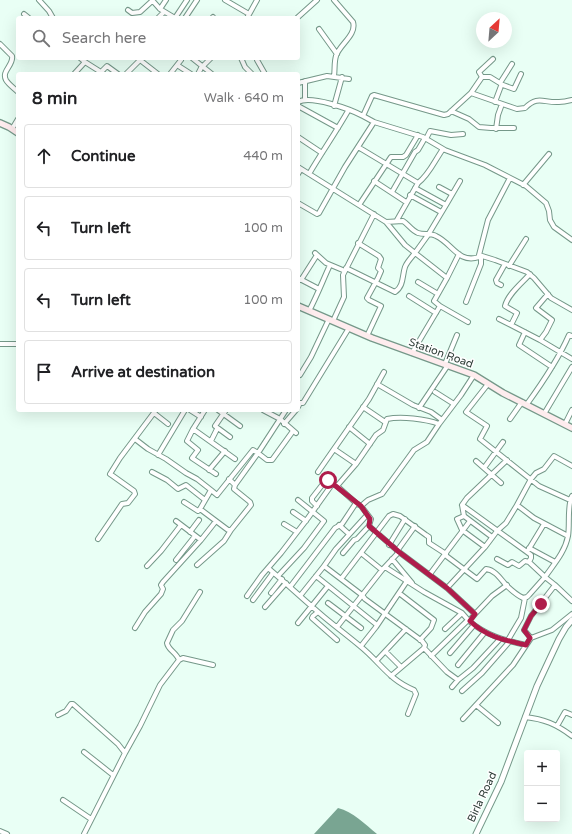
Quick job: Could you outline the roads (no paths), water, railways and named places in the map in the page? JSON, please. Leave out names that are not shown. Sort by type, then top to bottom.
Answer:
[{"type":"main road","points":[[0,123],[16,132]]},
{"type":"main road","name":"Station Road","points":[[300,307],[367,336],[474,375],[488,384],[572,428]]},
{"type":"street","points":[[39,0],[52,16]]},
{"type":"street","points":[[128,10],[132,13],[139,13],[152,0],[162,10],[172,16]]},
{"type":"street","points":[[159,16],[166,0]]},
{"type":"street","points":[[176,16],[187,0]]},
{"type":"street","points":[[186,16],[197,0]]},
{"type":"street","points":[[225,0],[248,16],[256,1],[251,0]]},
{"type":"street","points":[[299,16],[317,0]]},
{"type":"street","points":[[334,0],[353,22],[354,26],[353,31],[337,54],[334,76]]},
{"type":"street","points":[[319,29],[337,54]]},
{"type":"street","points":[[0,44],[10,53],[13,58],[12,61]]},
{"type":"street","points":[[16,57],[6,71],[5,76],[6,81],[16,90]]},
{"type":"street","points":[[482,77],[479,72],[493,59]]},
{"type":"street","points":[[82,60],[100,72]]},
{"type":"street","points":[[128,72],[140,60],[155,72]]},
{"type":"street","points":[[172,72],[181,60]]},
{"type":"street","points":[[195,60],[210,72]]},
{"type":"street","points":[[199,72],[209,60]]},
{"type":"street","points":[[242,60],[245,67],[250,72]]},
{"type":"street","points":[[257,60],[264,72]]},
{"type":"street","points":[[76,72],[85,62]]},
{"type":"street","points":[[495,102],[501,84],[512,64]]},
{"type":"street","points":[[177,65],[188,72]]},
{"type":"street","points":[[103,72],[107,66],[115,72]]},
{"type":"street","points":[[482,77],[490,77],[501,84],[514,89],[521,74]]},
{"type":"street","points":[[300,82],[321,77],[334,76],[349,79]]},
{"type":"street","points":[[334,106],[342,77]]},
{"type":"street","points":[[363,116],[372,96],[374,95],[446,115],[471,93],[482,77]]},
{"type":"street","points":[[305,81],[305,100]]},
{"type":"street","points":[[471,93],[517,109],[525,108],[531,102],[540,100],[560,103],[572,100]]},
{"type":"street","points":[[300,101],[317,100],[363,116],[374,122],[418,135],[443,149],[485,165],[523,185],[546,203],[550,220],[554,227],[572,240]]},
{"type":"street","points":[[496,129],[498,115],[502,104]]},
{"type":"street","points":[[300,107],[338,128]]},
{"type":"street","points":[[309,174],[348,111]]},
{"type":"street","points":[[451,111],[469,119],[478,127],[496,129],[514,128]]},
{"type":"street","points":[[12,129],[16,122]]},
{"type":"street","points":[[300,204],[317,214],[374,122]]},
{"type":"street","points":[[392,192],[415,152],[418,150],[430,131],[451,135],[463,134]]},
{"type":"street","points":[[359,205],[392,156],[403,157],[406,155],[418,135]]},
{"type":"street","points":[[300,138],[322,152]]},
{"type":"street","points":[[358,147],[418,183]]},
{"type":"street","points":[[397,220],[410,195],[418,183],[423,179],[443,149]]},
{"type":"street","points":[[523,185],[549,154]]},
{"type":"street","points":[[300,168],[386,222],[405,245],[447,278]]},
{"type":"street","points":[[466,302],[479,271],[481,259],[479,255],[488,220],[510,178]]},
{"type":"street","points":[[374,181],[406,202]]},
{"type":"street","points":[[300,278],[316,254],[320,259],[330,265],[345,269],[396,292],[401,284],[405,267],[409,260],[428,235],[460,181]]},
{"type":"street","points":[[439,187],[452,194]]},
{"type":"street","points":[[415,188],[446,205]]},
{"type":"street","points":[[410,195],[441,212]]},
{"type":"street","points":[[300,375],[344,297],[343,275],[345,269],[374,214]]},
{"type":"street","points":[[386,222],[397,220],[404,221],[416,232],[437,236],[459,254],[470,259],[479,257],[479,255]]},
{"type":"street","points":[[501,285],[497,283],[496,280],[526,239]]},
{"type":"street","points":[[358,243],[379,256],[381,259],[378,268],[381,271],[367,298],[381,306],[367,336]]},
{"type":"street","points":[[459,254],[434,301],[468,322]]},
{"type":"street","points":[[479,255],[524,270],[530,274],[556,302],[572,310]]},
{"type":"street","points":[[309,311],[330,265]]},
{"type":"street","points":[[511,325],[516,313],[505,304],[530,274]]},
{"type":"street","points":[[300,280],[318,289]]},
{"type":"street","points":[[418,282],[438,294]]},
{"type":"street","points":[[540,340],[552,320],[536,308],[548,294]]},
{"type":"street","points":[[409,296],[436,313]]},
{"type":"street","points":[[412,353],[440,306]]},
{"type":"street","points":[[499,319],[540,340],[572,359]]},
{"type":"street","points":[[300,404],[303,403],[311,392],[349,328]]},
{"type":"street","points":[[525,332],[519,345],[552,367]]},
{"type":"street","points":[[510,419],[552,367],[569,334],[572,336]]},
{"type":"street","points":[[419,408],[447,365],[457,335]]},
{"type":"street","points":[[0,344],[16,344]]},
{"type":"street","points":[[544,414],[572,368]]},
{"type":"street","points":[[318,472],[363,407],[384,372]]},
{"type":"street","points":[[361,506],[368,500],[382,494],[407,462],[414,450],[427,442],[474,375]]},
{"type":"street","points":[[377,384],[419,408],[431,412],[441,422]]},
{"type":"street","points":[[462,691],[482,673],[509,641],[521,618],[525,598],[545,577],[565,548],[571,512],[571,498],[539,486],[480,439],[487,426],[466,412],[488,384]]},
{"type":"street","points":[[435,392],[454,404]]},
{"type":"street","points":[[363,407],[385,422]]},
{"type":"street","points":[[565,424],[572,410]]},
{"type":"street","points":[[98,540],[122,504],[128,503],[135,494],[134,491],[110,474],[154,412]]},
{"type":"street","points":[[156,412],[168,424]]},
{"type":"street","points":[[158,455],[184,412]]},
{"type":"street","points":[[193,412],[201,418]]},
{"type":"street","points":[[204,412],[187,440],[198,450],[192,458],[216,474]]},
{"type":"street","points":[[211,441],[217,429],[215,426],[225,412],[240,426]]},
{"type":"street","points":[[135,440],[198,479],[217,495],[253,450],[267,460],[272,460],[294,432],[280,419],[268,412]]},
{"type":"street","points":[[197,565],[219,546],[250,508],[251,504],[234,489],[235,485],[285,412]]},
{"type":"street","points":[[284,424],[294,412]]},
{"type":"street","points":[[247,596],[335,484],[356,464],[376,435],[383,430],[385,422],[388,418],[441,422]]},
{"type":"street","points":[[349,428],[370,444]]},
{"type":"street","points":[[193,429],[235,459]]},
{"type":"street","points":[[217,429],[230,437]]},
{"type":"street","points":[[484,468],[503,442]]},
{"type":"street","points":[[334,449],[356,464]]},
{"type":"street","points":[[209,470],[225,451]]},
{"type":"street","points":[[447,588],[485,547],[497,531],[506,523],[531,479],[536,473],[544,469],[554,456],[572,466]]},
{"type":"street","points":[[492,537],[464,516],[462,505],[467,498],[492,476],[507,460]]},
{"type":"street","points":[[476,461],[500,483]]},
{"type":"street","points":[[152,472],[167,480],[178,489],[186,485],[205,500]]},
{"type":"street","points":[[229,479],[235,485]]},
{"type":"street","points":[[317,506],[312,501],[312,498],[326,480],[335,484],[361,506],[371,521],[369,526],[343,553]]},
{"type":"street","points":[[200,509],[211,490]]},
{"type":"street","points":[[271,593],[280,578],[323,523],[323,519],[298,500]]},
{"type":"street","points":[[184,502],[198,511],[200,509],[228,530],[231,530]]},
{"type":"street","points":[[290,587],[335,528],[346,518],[356,503]]},
{"type":"street","points":[[462,505],[497,531],[528,550],[555,562]]},
{"type":"street","points":[[517,505],[544,524],[568,536]]},
{"type":"street","points":[[293,512],[306,521]]},
{"type":"street","points":[[341,579],[391,515],[396,514],[428,536],[429,542],[477,579],[486,569],[488,569],[499,576],[507,586],[519,596],[525,598]]},
{"type":"street","points":[[300,596],[336,549],[367,515]]},
{"type":"street","points":[[464,516],[457,519],[462,530],[485,547]]},
{"type":"street","points":[[389,545],[405,519]]},
{"type":"street","points":[[190,532],[199,520]]},
{"type":"street","points":[[176,521],[201,540]]},
{"type":"street","points":[[135,628],[145,612],[161,594],[163,589],[161,585],[163,582],[216,521]]},
{"type":"street","points":[[430,574],[470,521]]},
{"type":"street","points":[[147,566],[161,551],[181,524]]},
{"type":"street","points":[[284,524],[297,532]]},
{"type":"street","points":[[528,550],[544,524]]},
{"type":"street","points":[[339,525],[349,534]]},
{"type":"street","points":[[369,526],[389,545],[447,588],[475,614]]},
{"type":"street","points":[[337,627],[398,552],[415,526]]},
{"type":"street","points":[[176,560],[196,536]]},
{"type":"street","points":[[528,550],[531,555],[528,562]]},
{"type":"street","points":[[361,553],[414,586],[462,613],[474,625],[485,632],[500,639],[526,645]]},
{"type":"street","points":[[497,558],[508,566],[512,562],[519,566],[524,561],[528,562],[572,601]]},
{"type":"street","points":[[392,559],[414,586]]},
{"type":"street","points":[[324,566],[420,640],[425,645],[424,648],[431,656],[447,672],[458,680]]},
{"type":"street","points":[[268,568],[312,607],[377,660],[380,666],[398,683],[414,690],[416,694],[408,714]]},
{"type":"street","points":[[253,600],[273,573]]},
{"type":"street","points":[[316,576],[377,625]]},
{"type":"street","points":[[361,646],[407,581]]},
{"type":"street","points":[[265,606],[286,583]]},
{"type":"street","points":[[530,638],[524,630],[531,616],[555,585]]},
{"type":"street","points":[[298,623],[328,586]]},
{"type":"street","points":[[431,656],[492,596],[507,586]]},
{"type":"street","points":[[179,660],[176,654],[168,647],[167,642],[173,630],[182,620],[200,592]]},
{"type":"street","points":[[399,593],[434,620],[431,628],[420,640]]},
{"type":"street","points":[[328,603],[361,628]]},
{"type":"street","points":[[318,612],[312,617],[337,640]]},
{"type":"street","points":[[445,629],[462,613]]},
{"type":"street","points":[[464,719],[513,665],[530,638],[552,630],[572,614]]},
{"type":"street","name":"Birla Road","points":[[476,834],[501,782],[525,717],[559,639],[572,620]]},
{"type":"street","points":[[450,653],[474,625]]},
{"type":"street","points":[[377,660],[406,629]]},
{"type":"street","points":[[458,665],[485,632]]},
{"type":"street","points":[[452,687],[473,668],[500,639]]},
{"type":"street","points":[[391,676],[424,648]]},
{"type":"street","points":[[386,652],[401,667]]},
{"type":"street","points":[[84,834],[160,685],[179,660],[183,658],[213,665]]},
{"type":"street","points":[[58,715],[66,711],[70,704],[73,704],[118,744],[125,753]]},
{"type":"street","points":[[476,705],[498,723]]},
{"type":"street","points":[[557,726],[565,712],[572,714]]},
{"type":"street","points":[[525,717],[542,720],[557,726],[572,736]]},
{"type":"street","points":[[84,752],[113,775]]},
{"type":"street","points":[[63,800],[92,819]]},
{"type":"street","points":[[0,831],[6,834]]}]
